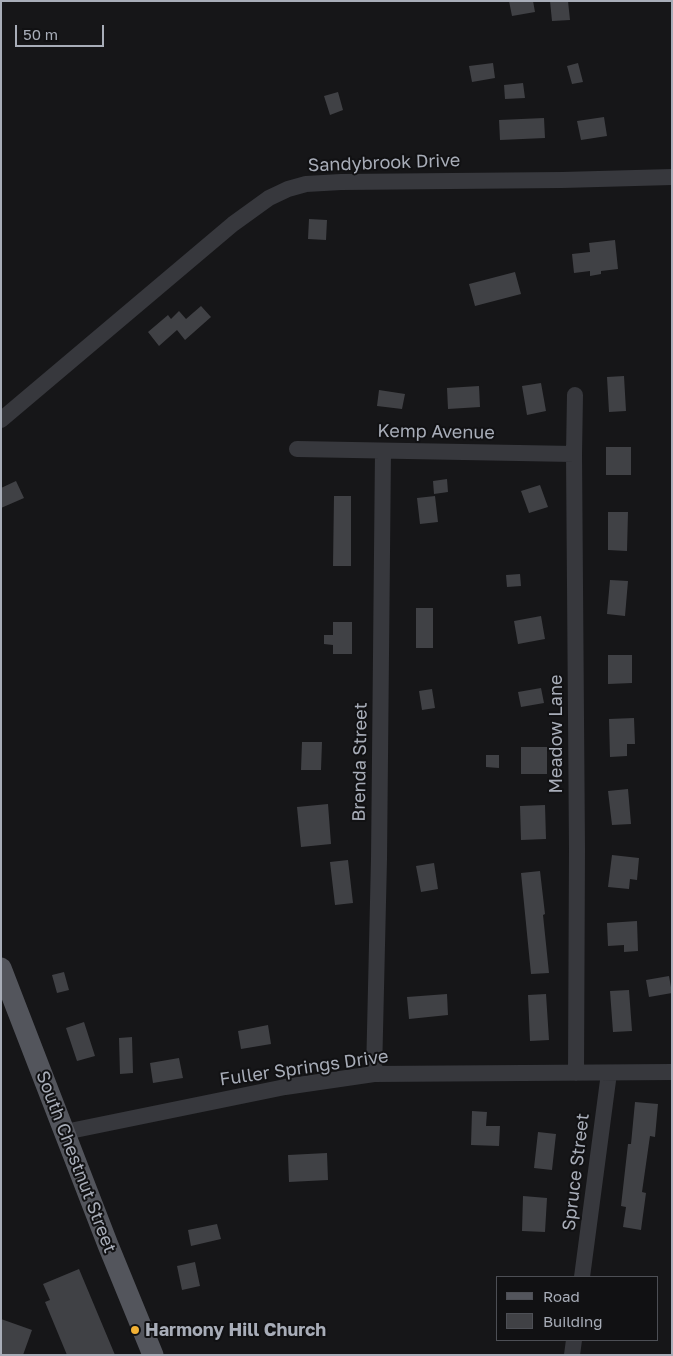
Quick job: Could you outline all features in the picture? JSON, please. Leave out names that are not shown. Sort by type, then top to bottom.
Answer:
[{"type":"main road","name":"South Chestnut Street","points":[[1,968],[108,1245],[153,1355]]},
{"type":"street","name":"Sandybrook Drive","points":[[1,420],[233,224],[269,198],[288,189],[306,184],[342,182],[672,177]]},
{"type":"street","name":"Meadow Lane","points":[[575,395],[576,1073]]},
{"type":"street","name":"Kemp Avenue","points":[[296,450],[574,454]]},
{"type":"street","name":"Brenda Street","points":[[374,1074],[379,859],[383,451]]},
{"type":"street","name":"Fuller Springs Drive","points":[[65,1132],[285,1087],[374,1074],[672,1072]]},
{"type":"street","name":"Spruce Street","points":[[582,1276],[609,1073]]},
{"type":"street","points":[[572,1355],[574,1341]]},
{"type":"building","points":[[509,1],[533,1],[535,12],[512,16]]},
{"type":"building","points":[[550,1],[568,1],[570,20],[552,21]]},
{"type":"building","points":[[493,63],[495,78],[472,82],[469,66]]},
{"type":"building","points":[[578,63],[583,82],[572,84],[567,66]]},
{"type":"building","points":[[523,83],[525,98],[505,99],[504,85]]},
{"type":"building","points":[[338,92],[343,110],[330,115],[324,96]]},
{"type":"building","points":[[604,117],[607,136],[581,140],[577,121]]},
{"type":"building","points":[[544,118],[545,138],[500,140],[499,120]]},
{"type":"building","points":[[309,219],[327,220],[326,240],[308,239]]},
{"type":"building","points":[[615,240],[618,269],[601,271],[601,274],[590,276],[590,271],[574,273],[572,254],[590,252],[589,243]]},
{"type":"building","points":[[515,272],[521,294],[475,306],[469,284]]},
{"type":"building","points":[[201,306],[211,317],[185,340],[177,330],[159,346],[148,332],[168,315],[171,319],[179,311],[186,319]]},
{"type":"building","points":[[624,376],[626,411],[609,412],[607,377]]},
{"type":"building","points":[[541,383],[546,411],[527,415],[522,386]]},
{"type":"building","points":[[479,386],[480,407],[448,409],[447,388]]},
{"type":"building","points":[[379,390],[405,394],[402,409],[377,406]]},
{"type":"building","points":[[606,447],[631,447],[631,475],[606,475]]},
{"type":"building","points":[[447,479],[448,492],[434,494],[433,481]]},
{"type":"building","points":[[16,481],[24,498],[1,508],[1,488]]},
{"type":"building","points":[[540,485],[548,507],[529,513],[521,491]]},
{"type":"building","points":[[334,496],[351,496],[351,566],[333,566]]},
{"type":"building","points":[[435,496],[438,522],[420,524],[417,498]]},
{"type":"building","points":[[608,512],[628,512],[627,551],[608,550]]},
{"type":"building","points":[[520,574],[521,586],[507,587],[506,575]]},
{"type":"building","points":[[610,580],[628,581],[625,616],[607,614]]},
{"type":"building","points":[[416,608],[433,608],[433,648],[416,648]]},
{"type":"building","points":[[541,616],[545,639],[518,644],[514,621]]},
{"type":"building","points":[[333,622],[352,622],[352,654],[333,654],[333,645],[324,644],[324,635],[333,635]]},
{"type":"building","points":[[608,655],[632,655],[632,683],[608,684]]},
{"type":"building","points":[[541,688],[544,703],[521,707],[518,692]]},
{"type":"building","points":[[432,689],[435,708],[422,710],[419,691]]},
{"type":"building","points":[[634,718],[635,744],[627,744],[627,756],[610,757],[609,719]]},
{"type":"building","points":[[302,742],[322,742],[321,770],[301,770]]},
{"type":"building","points":[[521,747],[547,747],[547,774],[521,774]]},
{"type":"building","points":[[486,755],[499,755],[499,768],[486,767]]},
{"type":"building","points":[[628,789],[631,824],[612,825],[608,791]]},
{"type":"building","points":[[328,804],[331,844],[301,847],[297,807]]},
{"type":"building","points":[[545,805],[546,839],[521,840],[520,806]]},
{"type":"building","points":[[612,855],[639,858],[637,880],[630,879],[629,889],[608,887]]},
{"type":"building","points":[[348,860],[353,903],[335,905],[330,862]]},
{"type":"building","points":[[434,863],[438,889],[421,892],[416,866]]},
{"type":"building","points":[[540,871],[549,973],[531,974],[521,873]]},
{"type":"building","points":[[637,921],[638,951],[624,952],[624,945],[608,946],[607,923]]},
{"type":"building","points":[[64,972],[69,990],[57,993],[52,975]]},
{"type":"building","points":[[669,976],[672,993],[649,997],[646,980]]},
{"type":"building","points":[[629,990],[632,1031],[613,1032],[610,991]]},
{"type":"building","points":[[447,994],[448,1015],[409,1019],[407,997]]},
{"type":"building","points":[[546,994],[549,1040],[530,1041],[528,995]]},
{"type":"building","points":[[84,1022],[95,1056],[77,1061],[66,1028]]},
{"type":"building","points":[[268,1025],[271,1044],[241,1049],[238,1031]]},
{"type":"building","points":[[132,1037],[133,1073],[120,1074],[119,1038]]},
{"type":"building","points":[[179,1058],[183,1078],[153,1083],[150,1063]]},
{"type":"building","points":[[635,1102],[658,1104],[655,1137],[650,1136],[642,1192],[646,1193],[641,1230],[623,1227],[626,1207],[621,1206],[628,1144],[631,1144]]},
{"type":"building","points":[[472,1111],[487,1112],[486,1126],[500,1126],[499,1146],[471,1145]]},
{"type":"building","points":[[538,1132],[556,1134],[552,1170],[534,1168]]},
{"type":"building","points":[[327,1153],[328,1180],[289,1182],[288,1155]]},
{"type":"building","points":[[523,1196],[547,1198],[545,1232],[522,1231]]},
{"type":"building","points":[[217,1224],[221,1239],[191,1246],[188,1230]]},
{"type":"building","points":[[195,1262],[200,1286],[182,1290],[177,1266]]},
{"type":"building","points":[[79,1269],[115,1355],[67,1355],[45,1302],[50,1300],[43,1284]]},
{"type":"building","points":[[1,1319],[32,1330],[23,1355],[1,1355]]},
{"type":"place","name":"Harmony Hill Church","points":[[135,1330]]}]
